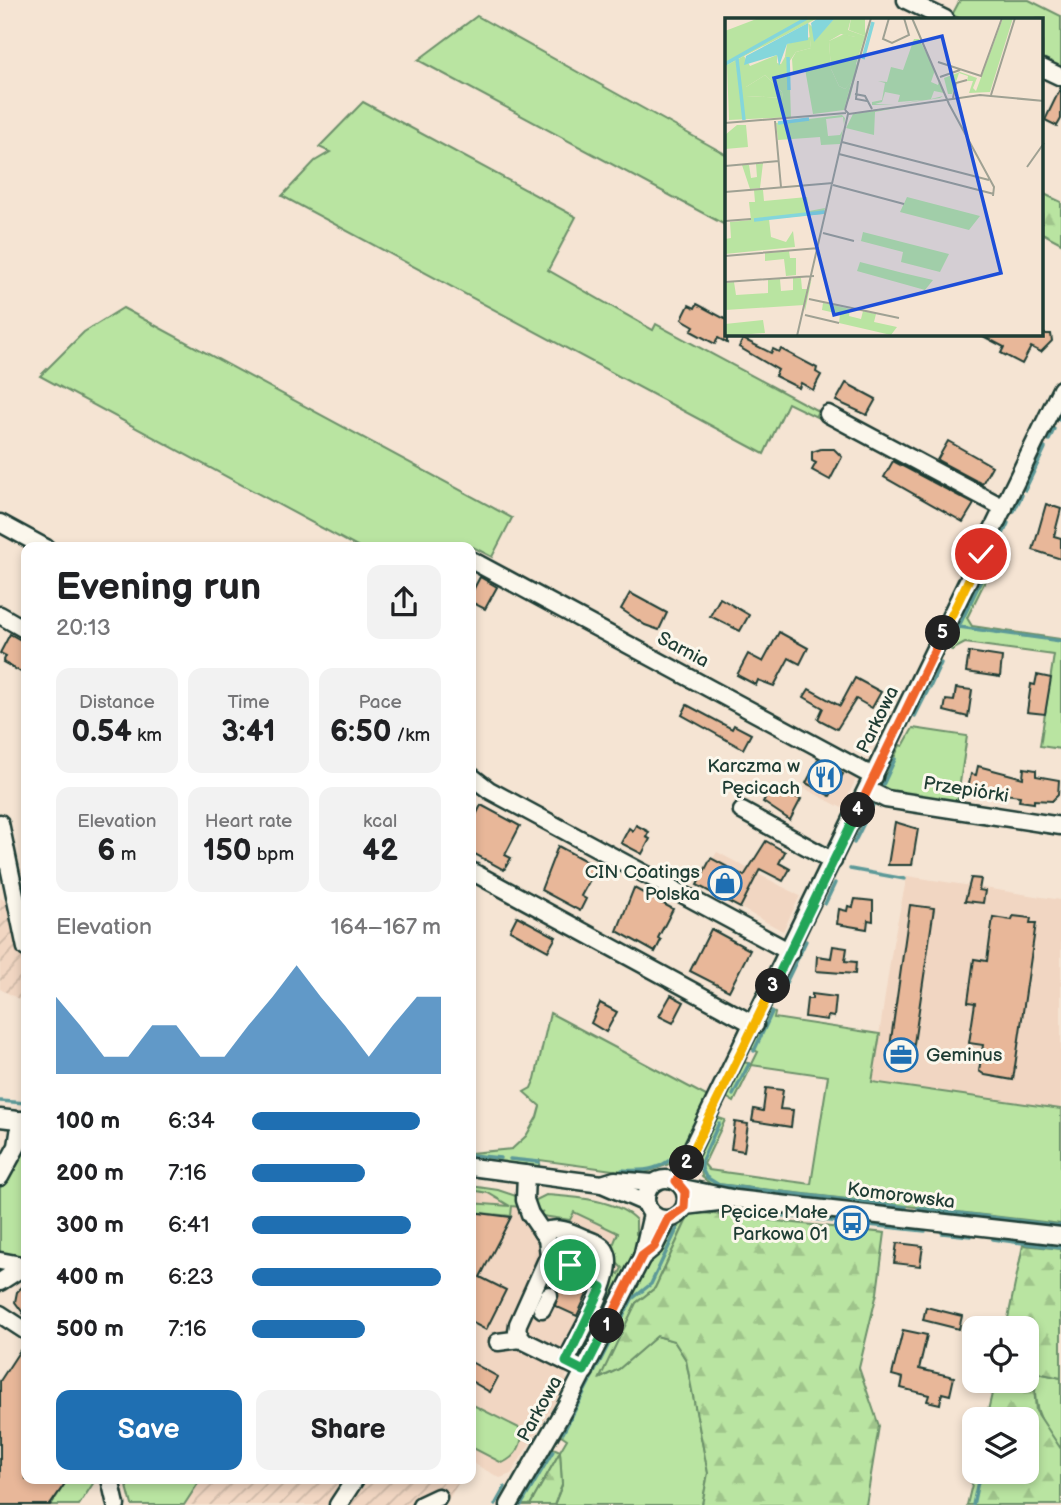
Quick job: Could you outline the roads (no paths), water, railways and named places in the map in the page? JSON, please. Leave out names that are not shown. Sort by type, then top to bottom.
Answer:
[{"type":"street","points":[[906,0],[943,18]]},
{"type":"street","points":[[1044,69],[1061,77]]},
{"type":"street","name":"Parkowa","points":[[680,1185],[754,1025],[1004,508],[1054,423],[1061,389]]},
{"type":"street","points":[[828,414],[1004,508]]},
{"type":"street","points":[[0,523],[35,542]]},
{"type":"street","name":"Sarnia","points":[[476,563],[871,784]]},
{"type":"street","points":[[0,615],[21,627]]},
{"type":"street","points":[[476,780],[489,790],[790,952]]},
{"type":"street","name":"Przepiórki","points":[[871,784],[886,799],[1061,826]]},
{"type":"street","points":[[741,811],[833,861]]},
{"type":"street","points":[[0,823],[21,924]]},
{"type":"street","points":[[476,874],[754,1025]]},
{"type":"street","points":[[0,1118],[21,1120]]},
{"type":"street","points":[[0,1177],[17,1146],[21,1131]]},
{"type":"street","points":[[476,1168],[602,1184],[668,1219],[677,1216],[685,1206],[680,1185],[664,1179],[652,1183],[615,1180],[602,1184]]},
{"type":"street","points":[[521,1339],[518,1324],[575,1272],[609,1265],[606,1251],[573,1241],[527,1207],[526,1174]]},
{"type":"street","points":[[649,1208],[646,1192],[652,1183]]},
{"type":"street","name":"Komorowska","points":[[680,1185],[736,1199],[1061,1236]]},
{"type":"street","name":"Komorowska","points":[[685,1206],[736,1199]]},
{"type":"street","name":"Parkowa","points":[[509,1505],[584,1371],[642,1256],[649,1208]]},
{"type":"street","name":"Parkowa","points":[[642,1256],[654,1247],[668,1219]]},
{"type":"street","points":[[566,1362],[575,1272],[548,1243],[573,1241]]},
{"type":"street","points":[[0,1261],[21,1265]]},
{"type":"street","points":[[0,1282],[21,1269]]},
{"type":"street","points":[[0,1314],[21,1328]]},
{"type":"street","points":[[498,1342],[521,1339],[584,1371]]},
{"type":"street","points":[[111,1484],[116,1505]]},
{"type":"street","points":[[338,1505],[352,1484]]},
{"type":"street","points":[[421,1505],[438,1497]]},
{"type":"waterway","points":[[1059,420],[1061,415]]},
{"type":"waterway","points":[[1049,440],[1054,429]]},
{"type":"waterway","points":[[1025,490],[1045,448]]},
{"type":"waterway","points":[[1014,511],[1022,495]]},
{"type":"waterway","points":[[992,558],[1008,523]]},
{"type":"waterway","points":[[948,649],[988,566]]},
{"type":"waterway","points":[[959,627],[1061,641]]},
{"type":"waterway","points":[[930,687],[941,663]]},
{"type":"waterway","points":[[915,716],[928,690]]},
{"type":"waterway","points":[[882,787],[895,759]]},
{"type":"waterway","points":[[854,843],[873,805]]},
{"type":"waterway","points":[[850,869],[905,879]]},
{"type":"waterway","points":[[825,904],[835,883]]},
{"type":"waterway","points":[[781,993],[806,941]]},
{"type":"waterway","points":[[754,1051],[772,1012]]},
{"type":"waterway","points":[[733,1095],[749,1064]]},
{"type":"waterway","points":[[0,1101],[21,1103]]},
{"type":"waterway","points":[[702,1170],[702,1160],[719,1123]]},
{"type":"waterway","points":[[622,1170],[638,1171],[661,1166],[679,1150]]},
{"type":"waterway","points":[[476,1156],[500,1158]]},
{"type":"waterway","points":[[510,1159],[539,1162]]},
{"type":"waterway","points":[[702,1169],[706,1177],[719,1185],[906,1207]]},
{"type":"waterway","points":[[918,1208],[1061,1226]]},
{"type":"waterway","points":[[766,1214],[925,1231]]},
{"type":"waterway","points":[[563,1433],[632,1299],[651,1284],[677,1229]]},
{"type":"waterway","points":[[942,1233],[971,1236]]},
{"type":"waterway","points":[[993,1239],[1061,1248]]},
{"type":"waterway","points":[[521,1505],[553,1451]]},
{"type":"waterway","points":[[973,1505],[977,1484]]},
{"type":"waterway","points":[[495,1505],[505,1487]]},
{"type":"tunnel","points":[[557,1241],[558,1259]]},
{"type":"tunnel","points":[[569,1242],[570,1265]]},
{"type":"tunnel","points":[[585,1250],[585,1272]]},
{"type":"tunnel","points":[[598,1275],[599,1257]]},
{"type":"tunnel","points":[[549,1295],[559,1275]]},
{"type":"place","name":"Karczma w Pęcicach","points":[[825,777]]},
{"type":"place","name":"CIN Coatings Polska","points":[[725,883]]},
{"type":"place","name":"Geminus","points":[[901,1055]]},
{"type":"place","name":"Pęcice Małe Parkowa 01","points":[[852,1223]]}]
